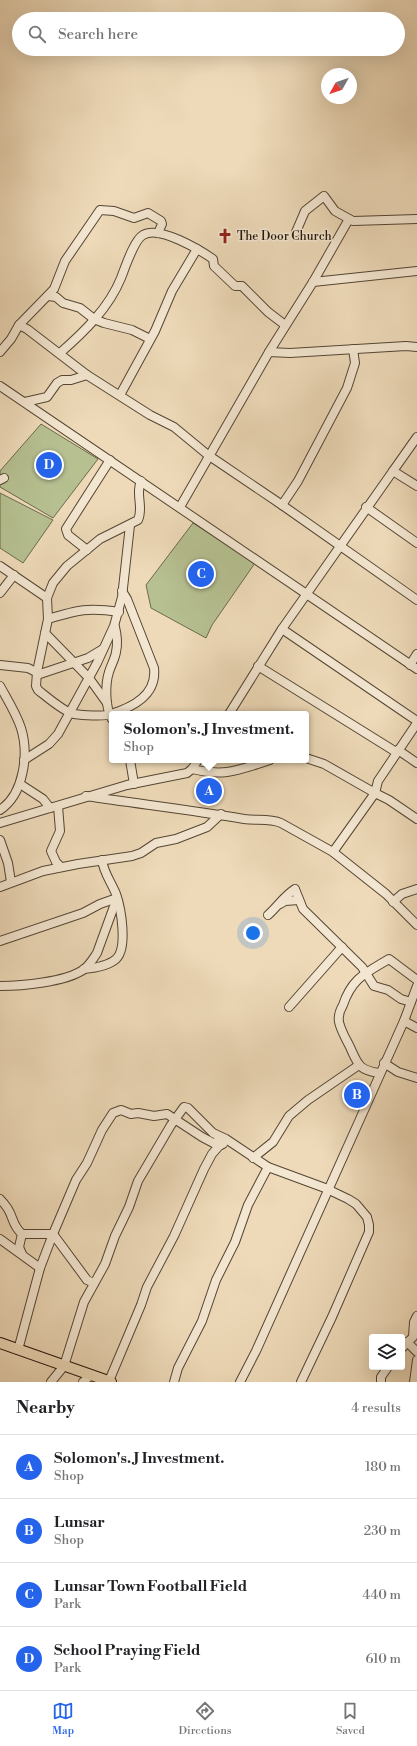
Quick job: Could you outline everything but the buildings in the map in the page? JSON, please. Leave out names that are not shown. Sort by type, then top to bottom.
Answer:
[{"type":"main road","points":[[0,1343],[110,1382]]},
{"type":"street","points":[[296,232],[305,211],[324,196],[335,211],[353,221],[417,219]]},
{"type":"street","points":[[0,352],[11,339],[19,325],[54,289],[70,254],[100,210],[106,209],[134,218],[148,213],[161,221],[162,224],[158,233]]},
{"type":"street","points":[[180,507],[208,455],[285,325],[313,282],[348,219]]},
{"type":"street","points":[[60,353],[106,306],[115,292],[126,265],[144,234],[158,233],[197,249],[213,260],[214,266],[234,286],[242,286],[268,312],[285,325]]},
{"type":"street","points":[[120,396],[150,339],[172,292],[197,249]]},
{"type":"street","points":[[313,282],[417,271]]},
{"type":"street","points":[[48,296],[56,297],[63,303],[80,308],[94,318],[112,326],[132,330],[150,339]]},
{"type":"street","points":[[19,325],[32,332],[87,375],[174,427],[208,455],[417,600]]},
{"type":"street","points":[[269,352],[290,353],[417,347]]},
{"type":"street","points":[[282,505],[298,481],[347,388],[355,363],[353,349]]},
{"type":"street","points":[[25,402],[47,397],[57,383],[62,380],[71,380],[87,375]]},
{"type":"street","points":[[0,386],[414,667],[417,654]]},
{"type":"street","points":[[230,711],[282,629],[339,545],[417,437]]},
{"type":"street","points":[[87,550],[68,535],[66,529],[110,460]]},
{"type":"street","points":[[393,471],[417,486]]},
{"type":"street","points":[[109,717],[70,713],[36,688],[36,672],[48,619],[47,598],[49,591],[59,574],[100,539],[135,522],[139,517],[140,510],[138,487],[141,481]]},
{"type":"street","points":[[366,507],[417,543]]},
{"type":"street","points":[[24,760],[53,740],[70,713],[104,649],[119,612],[130,525]]},
{"type":"street","points":[[0,566],[47,598]]},
{"type":"street","points":[[0,593],[14,575]]},
{"type":"street","points":[[122,591],[127,599],[154,668],[155,675],[150,690],[146,696],[122,711]]},
{"type":"street","points":[[48,619],[77,610],[96,609],[119,612]]},
{"type":"street","points":[[110,711],[108,703],[108,673],[117,646],[114,626]]},
{"type":"street","points":[[282,629],[417,722],[378,781],[375,793],[334,852]]},
{"type":"street","points":[[45,633],[89,678],[108,703]]},
{"type":"street","points":[[0,665],[28,668],[40,674],[97,654],[104,649]]},
{"type":"street","points":[[258,666],[417,763]]},
{"type":"street","points":[[0,686],[20,726],[24,760],[20,784],[12,799],[0,810]]},
{"type":"street","points":[[309,759],[324,764],[389,800],[417,819]]},
{"type":"street","points":[[130,763],[134,784]]},
{"type":"street","points":[[0,823],[86,796],[187,773],[196,763]]},
{"type":"street","points":[[192,769],[217,774],[230,773],[261,763]]},
{"type":"street","points":[[20,784],[54,807],[60,831],[52,851],[56,862],[61,868]]},
{"type":"street","points":[[86,796],[221,814],[247,819],[273,820],[334,852],[393,902],[417,925]]},
{"type":"street","points":[[0,888],[11,882],[43,871],[141,854],[156,843],[176,839],[206,828],[221,814]]},
{"type":"street","points":[[0,840],[8,863],[11,882]]},
{"type":"street","points":[[0,986],[35,984],[61,978],[84,969],[111,963],[119,956],[122,939],[122,924],[117,898],[104,872],[102,860]]},
{"type":"street","points":[[393,902],[402,894],[417,889]]},
{"type":"street","points":[[0,941],[83,913],[100,904],[117,898]]},
{"type":"street","points":[[84,969],[97,953],[117,898]]},
{"type":"street","points":[[268,915],[280,904],[286,901],[299,900],[303,909],[367,972],[374,986],[388,990],[401,999],[411,1002]]},
{"type":"street","points":[[289,1007],[342,947]]},
{"type":"street","points":[[379,1073],[366,1071],[359,1065],[342,1031],[339,1015],[347,991],[352,984],[367,972],[389,959],[417,980]]},
{"type":"street","points":[[240,1382],[256,1351],[404,1020],[417,986]]},
{"type":"street","points":[[404,1020],[417,1028]]},
{"type":"street","points":[[384,1063],[398,1072],[417,1078]]},
{"type":"street","points":[[253,1158],[273,1142],[289,1116],[308,1100],[359,1065]]},
{"type":"street","points":[[51,1382],[64,1366],[84,1302],[105,1264],[115,1236],[129,1207],[138,1181],[175,1118],[183,1108],[188,1108],[218,1136],[230,1142],[253,1158],[268,1167],[328,1189],[348,1199],[367,1217],[370,1226],[369,1232],[332,1317],[301,1382]]},
{"type":"street","points":[[18,1350],[32,1304],[40,1268],[53,1234],[76,1180],[87,1163],[102,1130],[113,1113],[121,1110],[131,1114],[138,1112],[154,1116],[167,1114],[202,1137],[219,1146]]},
{"type":"street","points":[[218,1136],[219,1146]]},
{"type":"street","points":[[110,1382],[142,1306],[147,1287],[168,1247],[204,1169],[212,1154],[219,1146],[230,1142]]},
{"type":"street","points":[[174,1382],[178,1368],[202,1321],[216,1280],[235,1242],[248,1205],[268,1167]]},
{"type":"street","points":[[0,1199],[8,1209],[16,1229],[22,1234],[53,1234]]},
{"type":"street","points":[[22,1234],[19,1247],[22,1254]]},
{"type":"street","points":[[53,1234],[87,1280],[94,1283]]},
{"type":"street","points":[[0,1239],[40,1268]]},
{"type":"street","points":[[417,1316],[414,1322],[413,1337],[405,1345],[417,1352]]},
{"type":"street","points":[[414,1382],[417,1360]]},
{"type":"street","points":[[381,1382],[386,1370]]},
{"type":"street","points":[[83,1382],[91,1375]]},
{"type":"green space","points":[[41,424],[98,459],[53,518],[0,487],[0,471]]},
{"type":"green space","points":[[0,493],[53,520],[23,563],[0,548]]},
{"type":"green space","points":[[193,523],[255,563],[212,625],[206,638],[151,608],[146,585]]},
{"type":"place","name":"The Door Church","points":[[225,236]]},
{"type":"place","name":"School Praying Field","points":[[49,465]]},
{"type":"place","name":"Lunsar Town Football Field","points":[[201,574]]},
{"type":"place","name":"Solomon's. J Investment.","points":[[209,791]]},
{"type":"place","name":"Lunsar","points":[[357,1095]]}]
